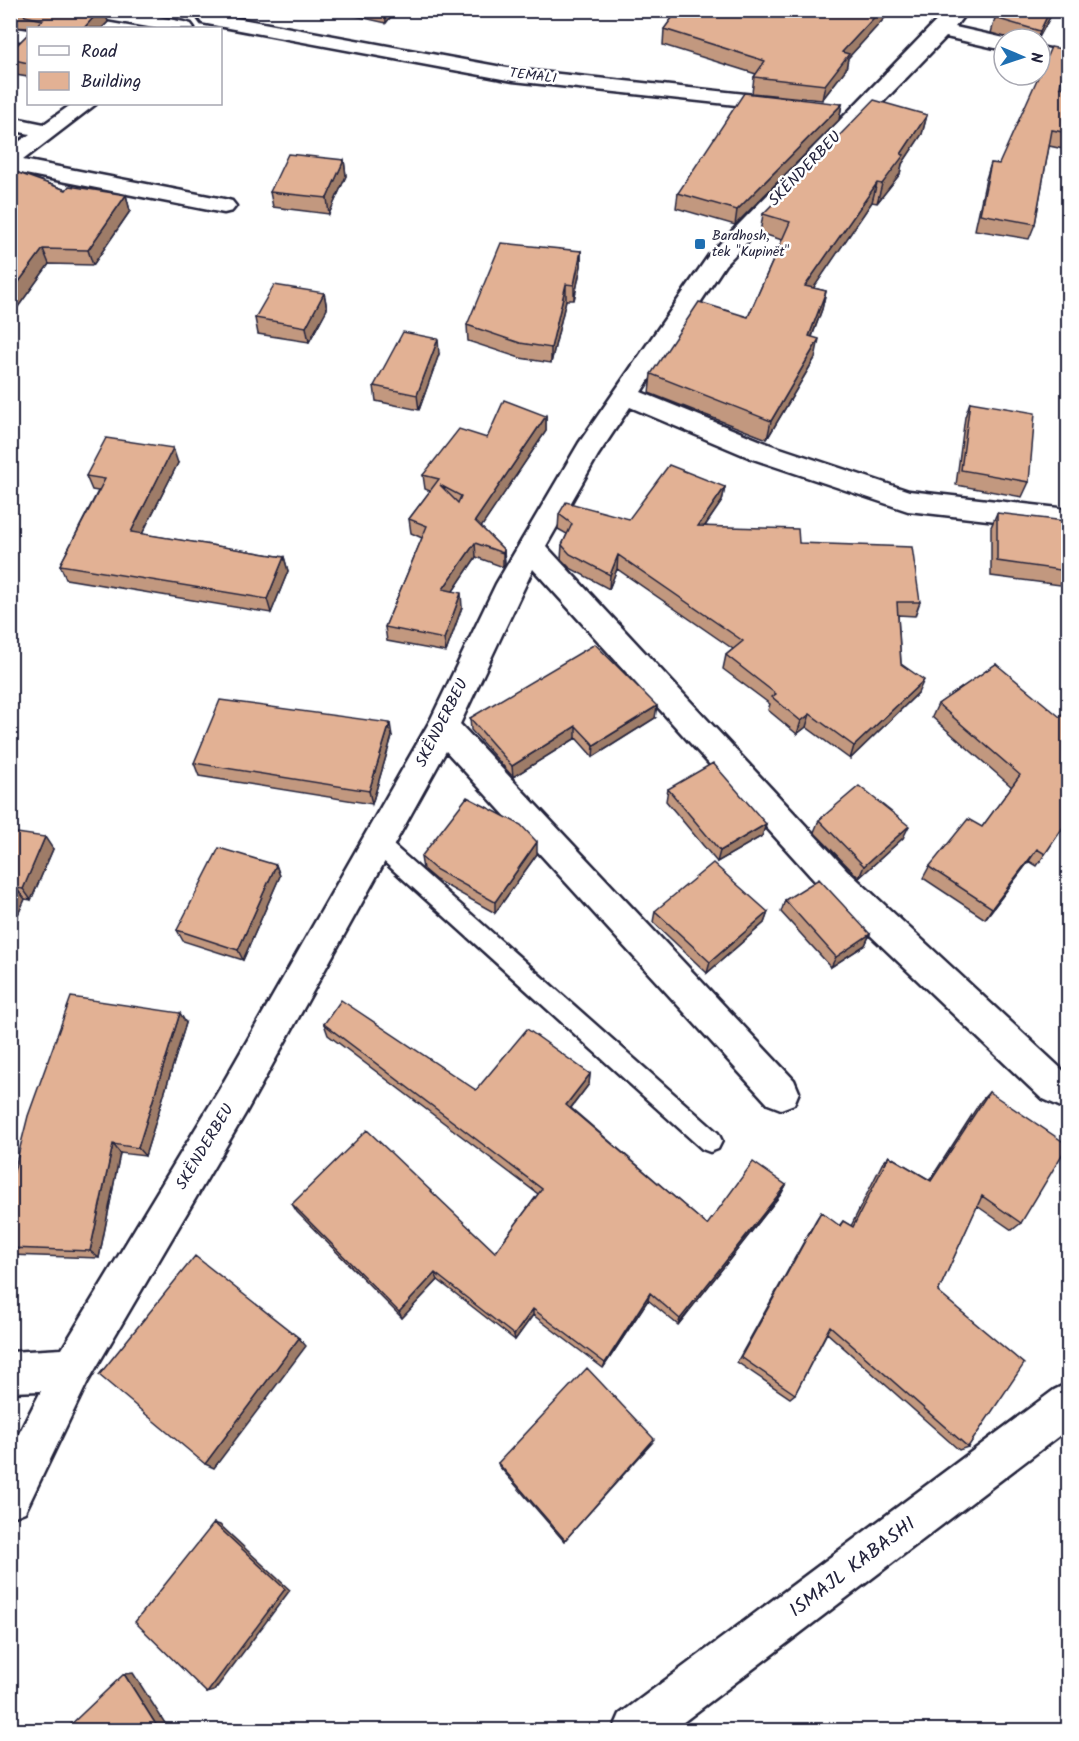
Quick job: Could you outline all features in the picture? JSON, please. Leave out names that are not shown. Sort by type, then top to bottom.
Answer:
[{"type":"street","points":[[86,10],[179,27]]},
{"type":"street","name":"TEMALI","points":[[209,19],[513,75],[801,106]]},
{"type":"street","points":[[950,20],[992,39]]},
{"type":"street","name":"SKËNDERBEU","points":[[10,1497],[73,1369],[232,1102],[443,727],[510,584],[588,450],[627,396],[717,260],[847,112],[950,20]]},
{"type":"street","points":[[10,33],[27,36]]},
{"type":"street","points":[[1052,55],[1068,59]]},
{"type":"street","points":[[10,159],[84,105]]},
{"type":"street","points":[[10,123],[48,131]]},
{"type":"street","points":[[10,164],[224,206]]},
{"type":"street","points":[[627,396],[762,452],[908,501],[1059,518]]},
{"type":"street","points":[[531,548],[835,880],[1054,1086],[1068,1093]]},
{"type":"street","points":[[443,727],[781,1092]]},
{"type":"street","points":[[10,1372],[73,1369]]},
{"type":"street","name":"ISMAJL KABASHI","points":[[636,1731],[1068,1404]]},
{"type":"lane","points":[[377,843],[710,1141]]},
{"type":"building","points":[[10,10],[100,10],[85,27],[35,27],[43,20],[25,16],[23,12],[10,12]]},
{"type":"building","points":[[678,10],[881,10],[842,52],[849,54],[825,85],[754,77],[765,61],[664,29]]},
{"type":"building","points":[[999,10],[1050,10],[1042,27],[1026,27],[995,18]]},
{"type":"building","points":[[27,35],[27,63],[10,59],[10,52]]},
{"type":"building","points":[[1052,47],[1067,50],[1060,87],[1068,89],[1068,133],[1052,130],[1035,224],[980,214],[991,163],[999,164],[1034,87],[1052,87]]},
{"type":"building","points":[[744,93],[842,104],[737,210],[678,193]]},
{"type":"building","points":[[874,100],[927,115],[901,154],[904,155],[882,184],[877,183],[805,286],[826,291],[809,336],[819,339],[771,421],[651,374],[699,302],[748,317],[790,222],[763,214]]},
{"type":"building","points":[[288,154],[344,160],[327,198],[270,192]]},
{"type":"building","points":[[10,170],[66,190],[69,186],[126,195],[88,250],[43,249],[10,294]]},
{"type":"building","points":[[501,243],[581,251],[574,285],[566,284],[551,348],[520,343],[467,325]]},
{"type":"building","points":[[274,285],[324,293],[306,327],[255,318]]},
{"type":"building","points":[[403,332],[438,339],[417,395],[374,386]]},
{"type":"building","points":[[504,400],[546,416],[475,521],[504,550],[503,553],[475,543],[443,589],[461,593],[444,639],[385,627],[427,526],[409,519],[439,479],[423,475],[459,429],[487,438]],"holes":[[[440,485],[461,496],[458,503]]]},
{"type":"building","points":[[970,402],[1035,413],[1029,482],[961,470]]},
{"type":"building","points":[[106,438],[173,448],[131,532],[284,557],[267,599],[60,565],[105,479],[86,476]]},
{"type":"building","points":[[669,465],[725,487],[698,526],[798,529],[799,543],[912,547],[920,602],[897,602],[901,664],[924,680],[854,746],[810,714],[801,721],[772,697],[776,694],[726,655],[743,641],[618,555],[610,575],[570,554],[562,545],[572,524],[559,514],[566,502],[629,519]]},
{"type":"building","points":[[997,513],[1065,521],[1067,571],[997,561]]},
{"type":"building","points":[[595,644],[657,706],[594,745],[576,726],[512,766],[470,718]]},
{"type":"building","points":[[996,664],[1060,717],[1068,708],[1068,820],[1045,854],[1037,849],[992,908],[929,867],[968,819],[982,827],[1020,775],[938,704]]},
{"type":"building","points":[[220,700],[390,723],[369,791],[194,763]]},
{"type":"building","points":[[713,763],[766,824],[720,851],[668,789]]},
{"type":"building","points":[[859,786],[909,826],[864,866],[819,820]]},
{"type":"building","points":[[467,797],[521,825],[537,842],[495,902],[435,869],[421,857]]},
{"type":"building","points":[[10,832],[45,837],[23,889],[16,888],[10,901]]},
{"type":"building","points":[[219,848],[276,865],[238,950],[177,930]]},
{"type":"building","points":[[713,863],[768,912],[710,962],[655,911]]},
{"type":"building","points":[[819,879],[870,934],[836,957],[785,900]]},
{"type":"building","points":[[71,997],[180,1013],[138,1148],[113,1144],[90,1251],[10,1248],[10,1187],[28,1116]]},
{"type":"building","points":[[341,1000],[476,1090],[527,1029],[590,1074],[566,1105],[707,1225],[753,1162],[786,1185],[680,1319],[650,1293],[605,1363],[533,1309],[514,1335],[435,1273],[399,1312],[292,1204],[367,1130],[495,1252],[542,1189],[324,1024]]},
{"type":"building","points":[[989,1092],[1068,1145],[1021,1223],[982,1196],[938,1292],[1024,1364],[968,1447],[830,1326],[795,1394],[741,1357],[821,1212],[840,1226],[843,1221],[853,1227],[889,1156],[931,1181]]},
{"type":"building","points":[[195,1256],[299,1338],[205,1464],[99,1375]]},
{"type":"building","points":[[587,1368],[654,1439],[565,1540],[498,1463]]},
{"type":"building","points":[[214,1523],[285,1589],[207,1693],[135,1622]]},
{"type":"building","points":[[124,1674],[160,1731],[64,1731]]},
{"type":"place","name":"Bardhosh, tek \"Kupinët\"","points":[[700,244]]}]
